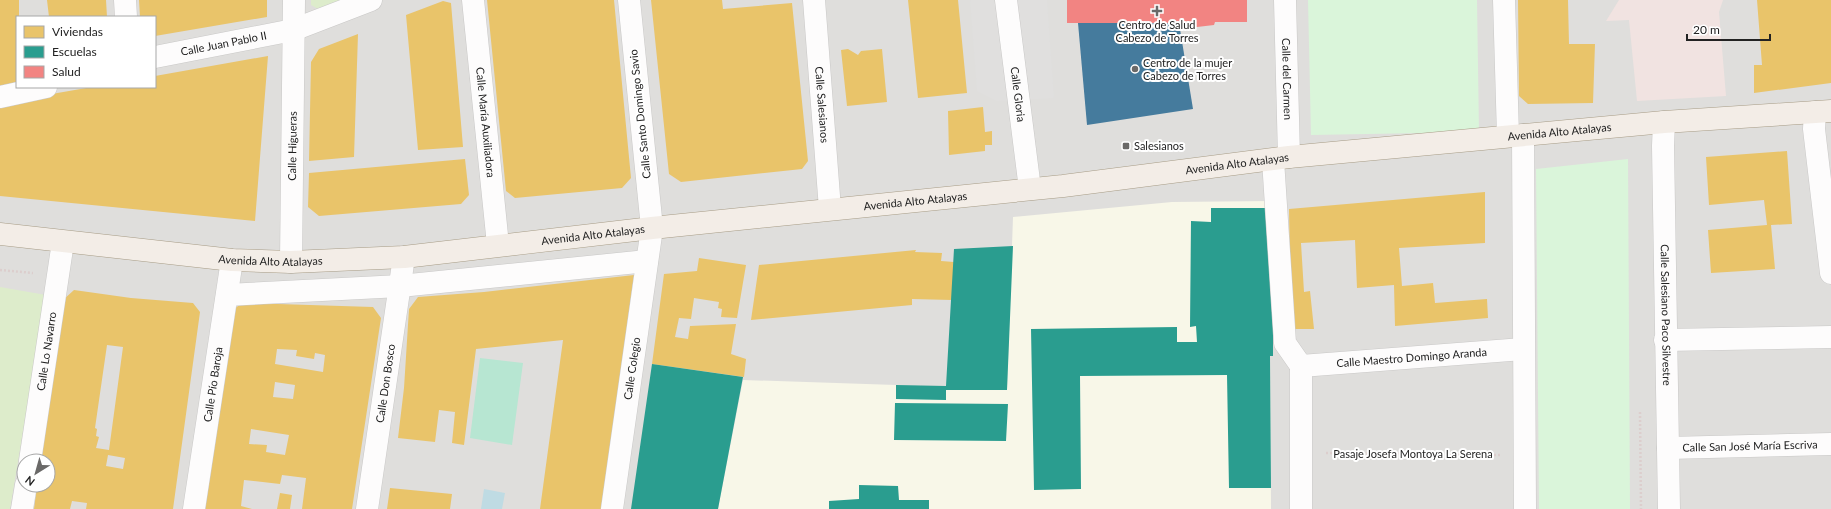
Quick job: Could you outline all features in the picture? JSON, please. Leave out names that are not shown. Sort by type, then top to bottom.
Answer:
[{"type":"main road","name":"Avenida Alto Atalayas","points":[[0,234],[232,260],[291,262],[404,257],[652,228],[1030,189],[1281,159],[1664,122],[1823,111]]},
{"type":"street","points":[[125,0],[126,16]]},
{"type":"street","name":"Calle Higueras","points":[[291,262],[294,0]]},
{"type":"street","points":[[293,30],[372,0]]},
{"type":"street","name":"Calle María Auxiliadora","points":[[473,0],[498,246]]},
{"type":"street","name":"Calle Santo Domingo Savio","points":[[629,0],[652,228]]},
{"type":"street","name":"Calle Salesianos","points":[[814,0],[830,209]]},
{"type":"street","name":"Calle Gloria","points":[[1006,0],[1030,189]]},
{"type":"street","name":"Calle del Carmen","points":[[1285,0],[1281,159],[1285,343],[1301,366]]},
{"type":"street","points":[[1504,0],[1515,136],[1523,349],[1525,509]]},
{"type":"street","name":"Calle Juan Pablo II","points":[[156,57],[293,30]]},
{"type":"street","points":[[0,97],[41,88]]},
{"type":"street","points":[[1823,111],[1814,129],[1831,273]]},
{"type":"street","name":"Calle Salesiano Paco Silvestre","points":[[1664,122],[1663,146],[1669,509]]},
{"type":"street","name":"Calle Colegio","points":[[612,509],[652,228]]},
{"type":"street","name":"Calle Lo Navarro","points":[[31,453],[64,242]]},
{"type":"street","name":"Calle Don Bosco","points":[[367,509],[404,257]]},
{"type":"street","name":"Calle Pío Baroja","points":[[194,509],[232,260]]},
{"type":"street","points":[[227,295],[400,286],[647,261]]},
{"type":"street","points":[[1666,340],[1831,337]]},
{"type":"street","name":"Calle Maestro Domingo Aranda","points":[[1301,366],[1523,349]]},
{"type":"street","points":[[1301,366],[1301,509]]},
{"type":"street","name":"Calle San José María Escriva","points":[[1668,448],[1831,444]]},
{"type":"street","points":[[22,509],[25,493]]},
{"type":"path","points":[[0,270],[59,275]]},
{"type":"path","name":"Pasaje Josefa Montoya La Serena","points":[[1301,453],[1524,455]]},
{"type":"shaded area","points":[[0,0],[1831,0],[1831,509],[0,509]]},
{"type":"shaded area","points":[[970,0],[1047,0],[1054,98],[997,101],[977,91]]},
{"type":"shaded area","points":[[1619,0],[1723,0],[1719,12],[1726,96],[1637,101],[1629,20],[1606,21]]},
{"type":"shaded area","points":[[1272,201],[1273,356],[1270,356],[1271,509],[718,509],[743,380],[896,385],[946,390],[1007,390],[1013,217],[1172,202]]},
{"type":"green space","points":[[311,0],[341,0],[318,9],[311,5]]},
{"type":"green space","points":[[1308,0],[1477,0],[1479,132],[1311,135]]},
{"type":"green space","points":[[1628,159],[1630,509],[1539,509],[1536,169]]},
{"type":"green space","points":[[0,287],[46,295],[19,453],[16,453],[16,473],[10,509],[0,509]]},
{"type":"green space","points":[[480,358],[523,363],[512,445],[470,438]]},
{"type":"water","points":[[484,489],[505,493],[502,509],[481,509]]},
{"type":"building: Viviendas","points":[[0,0],[19,0],[19,16],[16,16],[16,85],[0,89]]},
{"type":"building: Viviendas","points":[[47,0],[106,0],[107,16],[49,16]]},
{"type":"building: Viviendas","points":[[139,0],[267,0],[267,17],[156,36],[156,16],[140,16]]},
{"type":"building: Viviendas","points":[[487,0],[614,0],[631,178],[622,188],[515,198],[506,191]]},
{"type":"building: Viviendas","points":[[651,0],[722,0],[723,9],[792,3],[808,161],[802,169],[681,182],[669,174]]},
{"type":"building: Viviendas","points":[[908,0],[958,0],[967,93],[918,98]]},
{"type":"building: Viviendas","points":[[1518,0],[1568,0],[1569,44],[1595,44],[1593,103],[1528,104],[1519,96]]},
{"type":"building: Viviendas","points":[[1757,0],[1831,0],[1831,83],[1754,93],[1754,65],[1762,65]]},
{"type":"building: Viviendas","points":[[443,1],[451,3],[463,147],[418,150],[406,15]]},
{"type":"building: Viviendas","points":[[358,34],[354,157],[309,161],[311,62],[319,49]]},
{"type":"building: Viviendas","points":[[848,49],[858,55],[861,51],[882,49],[887,102],[847,106],[841,50]]},
{"type":"building: Viviendas","points":[[268,56],[255,221],[0,196],[0,103],[86,88],[156,88],[156,76]]},
{"type":"building: Viviendas","points":[[983,107],[985,132],[992,131],[992,145],[985,145],[985,151],[949,155],[948,111]]},
{"type":"building: Viviendas","points":[[1787,151],[1792,224],[1771,225],[1775,269],[1711,273],[1708,230],[1767,225],[1764,200],[1709,205],[1706,157]]},
{"type":"building: Viviendas","points":[[465,159],[469,195],[461,204],[319,216],[308,207],[309,173]]},
{"type":"building: Viviendas","points":[[1485,192],[1485,243],[1399,248],[1402,286],[1433,283],[1435,303],[1487,299],[1488,318],[1395,326],[1394,285],[1357,288],[1355,240],[1301,243],[1304,292],[1310,291],[1314,329],[1291,329],[1289,209]]},
{"type":"building: Viviendas","points":[[916,250],[915,252],[942,253],[941,261],[954,262],[952,300],[912,299],[912,305],[751,320],[759,265]]},
{"type":"building: Viviendas","points":[[699,258],[746,265],[737,318],[721,317],[722,309],[718,308],[719,302],[694,298],[691,319],[679,318],[675,337],[688,339],[690,326],[736,324],[731,354],[746,359],[744,377],[652,364],[664,274],[697,271]]},
{"type":"building: Viviendas","points":[[634,275],[602,509],[540,509],[563,340],[476,349],[464,445],[452,443],[455,412],[439,410],[435,442],[398,438],[404,388],[409,309],[418,297],[484,292]]},
{"type":"building: Viviendas","points":[[74,290],[131,298],[193,303],[200,312],[173,509],[86,509],[87,503],[72,501],[70,509],[34,509],[36,493],[56,493],[56,453],[42,453],[63,300]],"holes":[[[107,345],[123,347],[109,450],[96,448],[99,437],[96,436],[97,429],[95,428]],[[108,455],[125,458],[123,469],[106,466]]]},
{"type":"building: Viviendas","points":[[242,303],[373,307],[381,318],[352,509],[302,509],[306,478],[282,475],[280,484],[244,480],[241,506],[252,509],[200,509],[229,313]],"holes":[[[277,349],[297,350],[296,356],[314,359],[315,353],[325,355],[323,372],[275,364]],[[275,382],[295,385],[293,399],[273,397]],[[251,429],[289,435],[285,455],[266,452],[267,445],[249,444]]]},
{"type":"building: Viviendas","points":[[390,488],[452,494],[450,509],[387,509]]},
{"type":"building: Viviendas","points":[[280,493],[292,495],[290,509],[277,509]]},
{"type":"building: Escuelas","points":[[1211,208],[1273,208],[1273,356],[1270,356],[1271,488],[1229,488],[1227,375],[1080,376],[1081,489],[1034,490],[1031,329],[1177,327],[1177,342],[1197,342],[1196,326],[1190,327],[1191,221],[1211,222]]},
{"type":"building: Escuelas","points":[[1013,246],[1007,390],[946,390],[946,400],[896,399],[896,385],[946,386],[954,249]]},
{"type":"building: Escuelas","points":[[652,364],[743,377],[718,509],[631,509]]},
{"type":"building: Escuelas","points":[[895,403],[1008,404],[1006,441],[894,440]]},
{"type":"building: Escuelas","points":[[859,485],[898,486],[899,500],[929,500],[929,509],[829,509],[829,501],[859,499]]},
{"type":"building: Salud","name":"Centro de Salud Cabezo de Torres","points":[[1067,0],[1247,0],[1247,22],[1215,22],[1214,25],[1180,29],[1179,23],[1067,23]]},
{"type":"building: Público","name":"Centro de la mujer Cabezo de Torres","points":[[1078,23],[1179,23],[1193,109],[1087,125]]},
{"type":"place","name":"Centro de Salud Cabezo de Torres","points":[[1157,11]]},
{"type":"place","name":"Centro de la mujer Cabezo de Torres","points":[[1135,69]]},
{"type":"place","name":"Salesianos","points":[[1126,146]]}]
